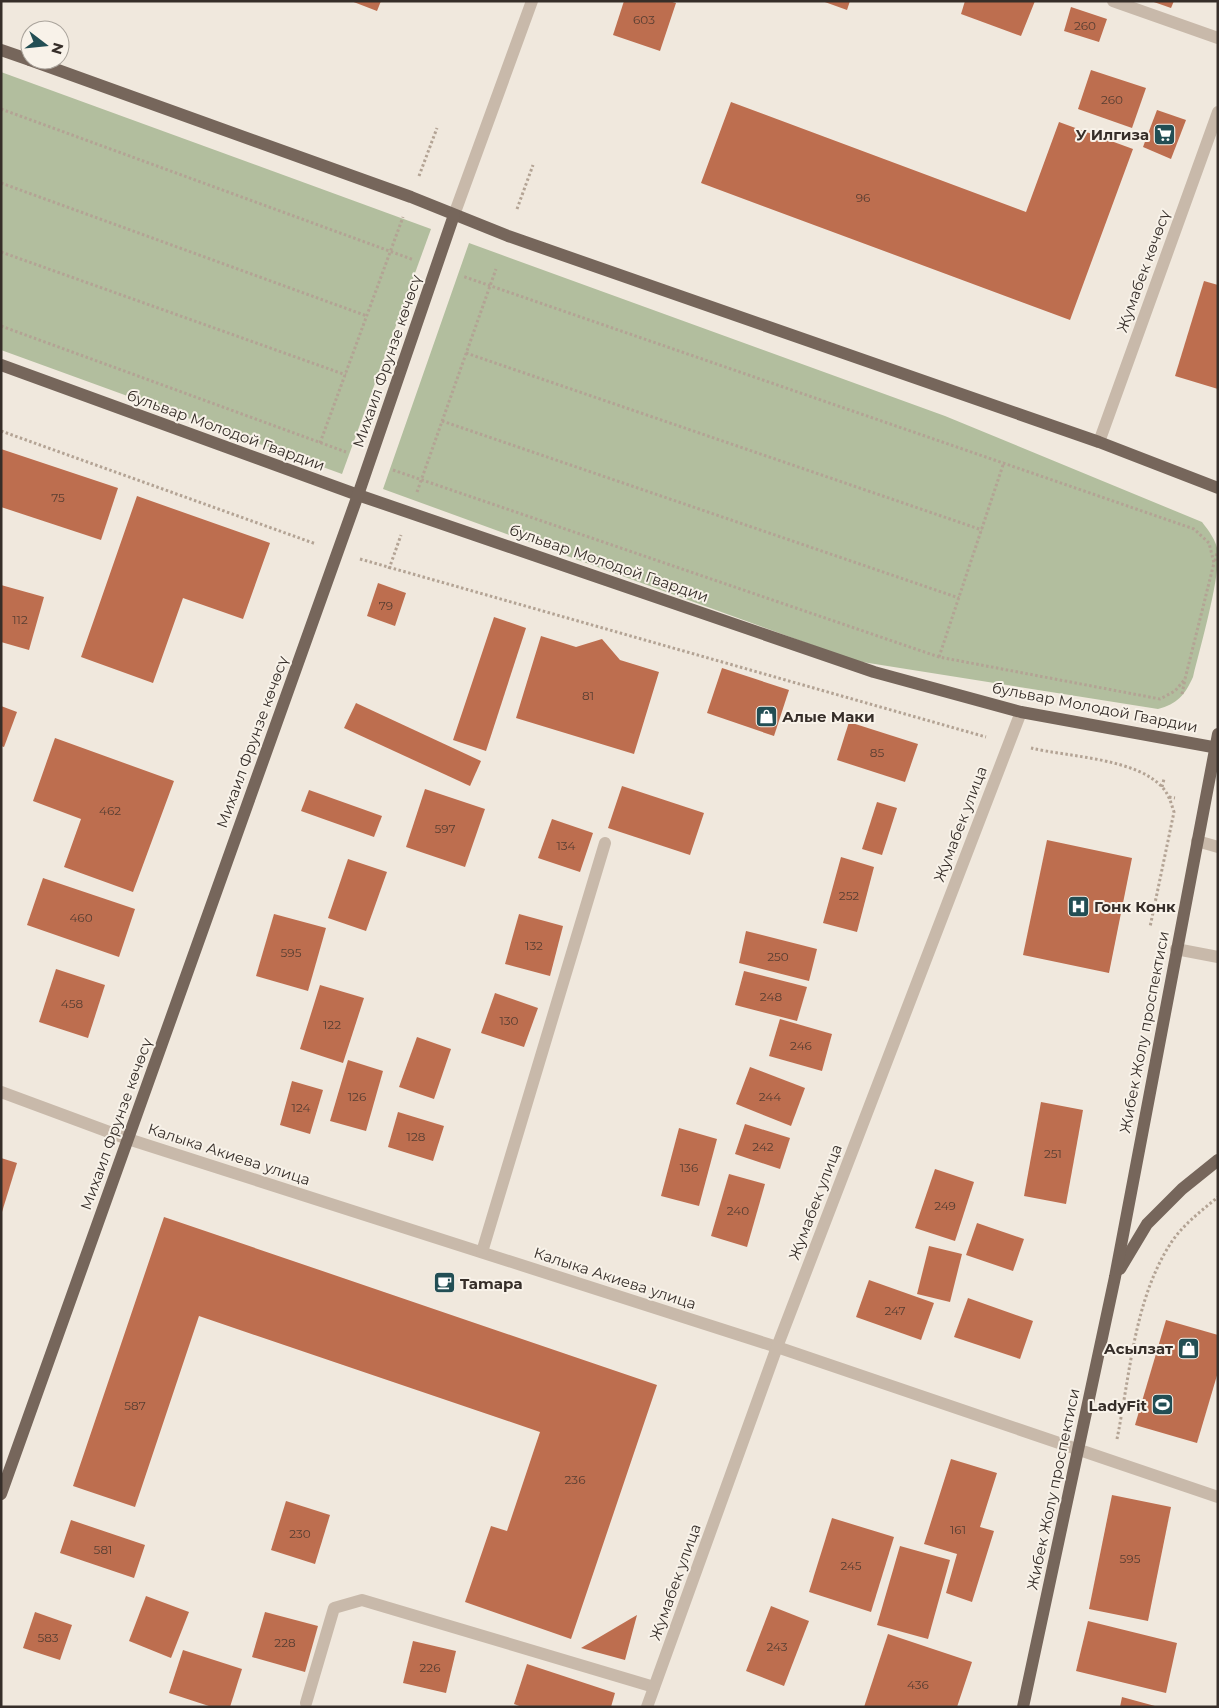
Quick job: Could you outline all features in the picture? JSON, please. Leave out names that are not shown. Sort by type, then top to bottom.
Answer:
[{"type":"main road","points":[[1,50],[20,57]]},
{"type":"main road","points":[[58,70],[411,197],[508,236],[1099,442],[1218,488]]},
{"type":"main road","name":"Михаил Фрунзе көчөсү","points":[[1,1494],[338,552],[454,215]]},
{"type":"main road","name":"бульвар Молодой Гвардии","points":[[1,365],[358,495],[874,672],[1021,712],[1216,747]]},
{"type":"main road","name":"Жибек Жолу проспектиси","points":[[1023,1707],[1115,1277],[1218,734]]},
{"type":"main road","name":"Жибек Жолу проспектиси","points":[[1115,1277],[1147,1224],[1182,1189],[1218,1160]]},
{"type":"street","name":"Михаил Фрунзе көчөсү","points":[[454,215],[532,1]]},
{"type":"street","points":[[1113,1],[1218,38]]},
{"type":"street","name":"Жумабек көчөсү","points":[[1099,442],[1218,112]]},
{"type":"street","name":"Жумабек улица","points":[[647,1707],[777,1347],[1021,712]]},
{"type":"street","points":[[1197,842],[1218,847]]},
{"type":"street","points":[[482,1252],[605,843]]},
{"type":"street","points":[[1176,948],[1218,957]]},
{"type":"street","name":"Калыка Акиева улица","points":[[1,1092],[128,1138],[777,1347],[1218,1497]]},
{"type":"street","points":[[306,1704],[334,1608],[362,1600],[654,1687]]},
{"type":"path","points":[[1,109],[414,260]]},
{"type":"path","points":[[320,443],[437,128]]},
{"type":"path","points":[[518,209],[533,165]]},
{"type":"path","points":[[1,182],[367,316]]},
{"type":"path","points":[[1,252],[346,375]]},
{"type":"path","points":[[415,497],[496,269]]},
{"type":"path","points":[[462,276],[1194,528],[1209,543],[1214,563]]},
{"type":"path","points":[[1,326],[346,452]]},
{"type":"path","points":[[466,353],[982,530]]},
{"type":"path","points":[[442,421],[959,598]]},
{"type":"path","points":[[1,431],[389,569],[1009,742],[1110,763],[1137,771],[1162,788],[1169,797],[1174,812],[1150,927]]},
{"type":"path","points":[[939,657],[1004,462]]},
{"type":"path","points":[[393,470],[939,657],[1160,699],[1175,692],[1185,678]]},
{"type":"path","points":[[389,569],[402,533]]},
{"type":"path","points":[[1182,694],[1217,552]]},
{"type":"path","points":[[1162,788],[1164,779]]},
{"type":"path","points":[[1169,797],[1175,798]]},
{"type":"path","points":[[1112,1461],[1143,1307],[1154,1277],[1169,1246],[1192,1218],[1218,1197]]},
{"type":"green space","points":[[1,72],[431,229],[342,474],[1,350]]},
{"type":"green space","points":[[469,243],[945,416],[1202,522],[1216,544],[1218,565],[1205,631],[1193,677],[1187,689],[1180,698],[1158,709],[856,661],[383,489]]},
{"type":"building","points":[[351,1],[381,1],[377,11]]},
{"type":"building","points":[[624,1],[669,1],[676,3],[660,51],[613,35]]},
{"type":"building","points":[[822,1],[850,1],[847,10]]},
{"type":"building","points":[[965,1],[1035,1],[1021,36],[961,14]]},
{"type":"building","points":[[1151,1],[1174,1],[1171,8]]},
{"type":"building","points":[[1071,7],[1107,19],[1099,42],[1064,31]]},
{"type":"building","points":[[1091,70],[1146,88],[1132,128],[1078,109]]},
{"type":"building","points":[[731,102],[1026,212],[1059,122],[1133,149],[1070,320],[701,183]]},
{"type":"building","name":"У Илгиза","points":[[1157,110],[1186,120],[1171,159],[1143,147]]},
{"type":"building","points":[[1204,281],[1218,285],[1218,389],[1175,376]]},
{"type":"building","points":[[1,449],[118,488],[101,540],[1,507]]},
{"type":"building","points":[[137,496],[270,543],[243,619],[183,598],[153,683],[81,657]]},
{"type":"building","points":[[378,583],[406,593],[395,626],[367,616]]},
{"type":"building","points":[[1,585],[44,597],[29,650],[1,642]]},
{"type":"building","points":[[494,617],[526,628],[486,751],[453,740]]},
{"type":"building","points":[[541,636],[576,647],[602,639],[620,660],[659,672],[634,754],[516,718]]},
{"type":"building","points":[[722,668],[789,690],[774,736],[707,713]]},
{"type":"building","points":[[356,703],[481,761],[470,786],[344,728]]},
{"type":"building","points":[[1,706],[17,712],[4,747],[1,746]]},
{"type":"building","points":[[849,722],[918,744],[905,782],[837,760]]},
{"type":"building","points":[[55,738],[174,781],[133,892],[64,867],[81,819],[33,801]]},
{"type":"building","points":[[622,786],[704,813],[690,855],[608,828]]},
{"type":"building","points":[[425,789],[485,809],[465,867],[406,847]]},
{"type":"building","points":[[309,790],[382,816],[374,837],[301,811]]},
{"type":"building","points":[[877,802],[897,808],[882,855],[862,849]]},
{"type":"building","points":[[552,819],[593,833],[580,872],[538,858]]},
{"type":"building","name":"Гонк Конк","points":[[1047,840],[1132,858],[1109,973],[1023,955]]},
{"type":"building","points":[[841,857],[874,867],[857,932],[823,923]]},
{"type":"building","points":[[348,859],[387,872],[366,931],[328,918]]},
{"type":"building","points":[[43,878],[135,909],[119,957],[27,925]]},
{"type":"building","points":[[274,914],[326,928],[308,991],[256,976]]},
{"type":"building","points":[[519,914],[563,926],[550,976],[505,964]]},
{"type":"building","points":[[746,931],[817,949],[809,981],[739,963]]},
{"type":"building","points":[[56,969],[105,985],[88,1038],[39,1022]]},
{"type":"building","points":[[744,971],[807,987],[797,1021],[735,1005]]},
{"type":"building","points":[[320,985],[364,998],[343,1063],[300,1049]]},
{"type":"building","points":[[495,993],[538,1008],[524,1047],[481,1033]]},
{"type":"building","points":[[780,1019],[832,1034],[822,1071],[769,1056]]},
{"type":"building","points":[[417,1037],[451,1049],[434,1099],[399,1087]]},
{"type":"building","points":[[348,1060],[383,1071],[366,1131],[330,1121]]},
{"type":"building","points":[[750,1067],[805,1088],[791,1126],[736,1104]]},
{"type":"building","points":[[292,1081],[323,1090],[310,1134],[280,1125]]},
{"type":"building","points":[[1041,1102],[1083,1110],[1066,1204],[1024,1196]]},
{"type":"building","points":[[398,1112],[444,1126],[433,1161],[388,1147]]},
{"type":"building","points":[[745,1124],[790,1138],[780,1169],[735,1154]]},
{"type":"building","points":[[679,1128],[717,1139],[699,1206],[661,1196]]},
{"type":"building","points":[[1,1158],[17,1163],[2,1212],[1,1212]]},
{"type":"building","points":[[935,1169],[974,1182],[955,1241],[915,1228]]},
{"type":"building","points":[[729,1174],[765,1184],[747,1247],[711,1236]]},
{"type":"building","points":[[164,1217],[657,1385],[571,1639],[465,1602],[491,1526],[507,1531],[540,1432],[199,1316],[135,1507],[73,1486]]},
{"type":"building","points":[[977,1223],[1024,1239],[1013,1271],[966,1255]]},
{"type":"building","points":[[929,1246],[962,1254],[950,1302],[917,1294]]},
{"type":"building","points":[[869,1280],[934,1303],[921,1340],[856,1317]]},
{"type":"building","points":[[968,1298],[1033,1321],[1020,1359],[954,1337]]},
{"type":"building","points":[[1166,1320],[1218,1335],[1218,1372],[1197,1443],[1135,1425]]},
{"type":"building","points":[[951,1459],[997,1473],[980,1527],[994,1531],[972,1602],[946,1593],[957,1554],[924,1544]]},
{"type":"building","points":[[1112,1495],[1171,1507],[1148,1621],[1089,1609]]},
{"type":"building","points":[[286,1501],[330,1515],[315,1564],[271,1550]]},
{"type":"building","points":[[832,1518],[894,1537],[871,1612],[809,1592]]},
{"type":"building","points":[[71,1520],[145,1545],[134,1578],[60,1553]]},
{"type":"building","points":[[900,1546],[950,1560],[928,1639],[877,1625]]},
{"type":"building","points":[[146,1596],[189,1612],[171,1658],[129,1641]]},
{"type":"building","points":[[771,1606],[809,1621],[784,1686],[746,1671]]},
{"type":"building","points":[[35,1612],[72,1625],[60,1660],[23,1648]]},
{"type":"building","points":[[265,1612],[318,1626],[305,1672],[252,1657]]},
{"type":"building","points":[[637,1615],[625,1660],[581,1648]]},
{"type":"building","points":[[1088,1621],[1177,1643],[1166,1693],[1076,1671]]},
{"type":"building","points":[[888,1634],[972,1662],[957,1707],[864,1707]]},
{"type":"building","points":[[413,1641],[456,1651],[446,1693],[403,1683]]},
{"type":"building","points":[[183,1650],[242,1669],[230,1707],[212,1707],[169,1693]]},
{"type":"building","points":[[527,1664],[615,1693],[611,1707],[522,1707],[514,1704]]},
{"type":"building","points":[[1122,1697],[1155,1706],[1155,1707],[1120,1707]]},
{"type":"place","name":"У Илгиза","points":[[1165,134]]},
{"type":"place","name":"Алые Маки","points":[[766,716]]},
{"type":"place","name":"Гонк Конк","points":[[1078,906]]},
{"type":"place","name":"Tamaра","points":[[444,1283]]},
{"type":"place","name":"Асылзат","points":[[1189,1348]]},
{"type":"place","name":"LadyFit","points":[[1163,1405]]}]
